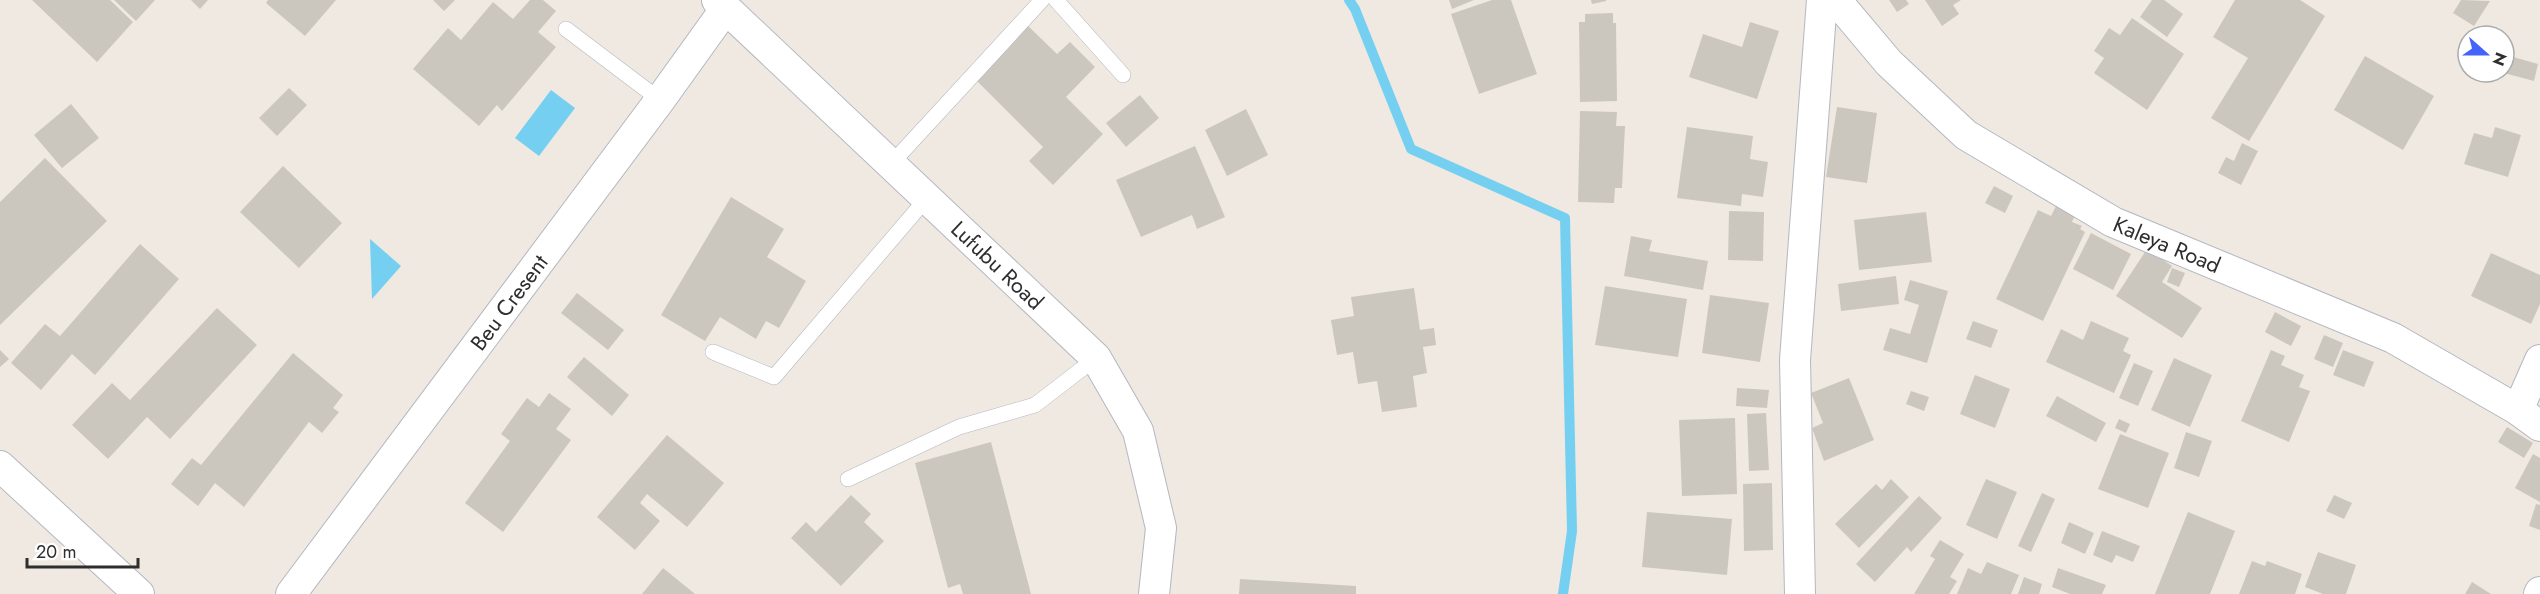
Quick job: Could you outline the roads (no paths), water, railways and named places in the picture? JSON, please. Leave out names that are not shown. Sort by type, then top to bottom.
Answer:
[{"type":"street","points":[[1800,594],[1795,360],[1822,0]]},
{"type":"street","name":"Kaleya Road","points":[[1836,0],[1889,63],[1966,135],[2113,222],[2393,338],[2529,418]]},
{"type":"street","name":"Lufubu Road","points":[[721,4],[1096,358],[1138,431],[1161,528],[1154,594]]},
{"type":"street","name":"Beu Cresent","points":[[291,594],[660,100],[721,4]]},
{"type":"street","points":[[2529,418],[2540,360]]},
{"type":"street","points":[[0,466],[139,594]]},
{"type":"lane","points":[[891,164],[1042,0]]},
{"type":"lane","points":[[1056,0],[1123,75]]},
{"type":"lane","points":[[566,29],[660,100]]},
{"type":"lane","points":[[712,352],[774,377],[927,198]]},
{"type":"lane","points":[[848,479],[959,428],[1035,405],[1096,358]]},
{"type":"water","points":[[551,90],[575,108],[539,156],[515,138]]},
{"type":"water","points":[[370,239],[401,266],[372,299]]},
{"type":"waterway","points":[[1349,0],[1355,9],[1411,149],[1565,218],[1572,531],[1563,594]]}]
